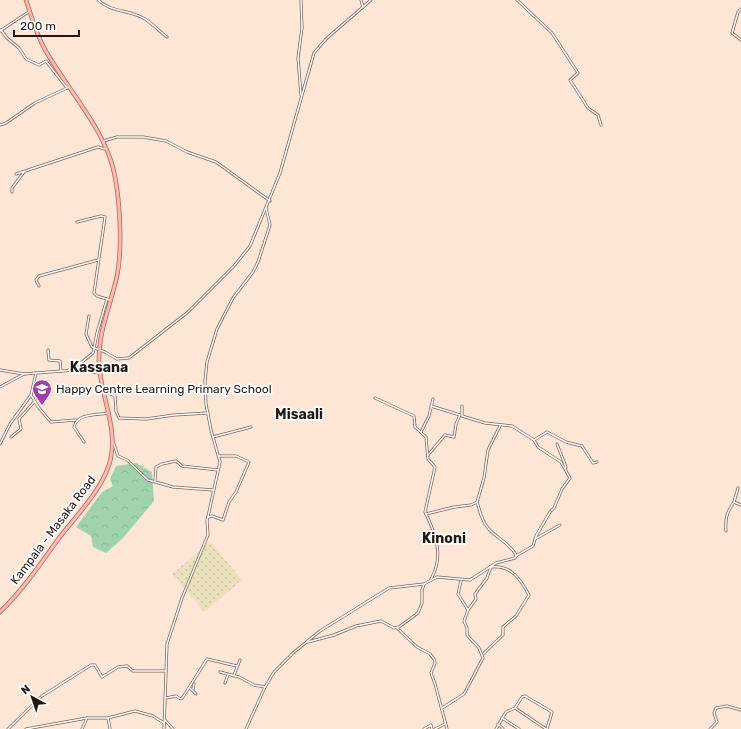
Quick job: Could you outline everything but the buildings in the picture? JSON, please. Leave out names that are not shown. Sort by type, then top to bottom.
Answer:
[{"type":"main road","name":"Kampala - Masaka Road","points":[[0,612],[35,571],[100,484],[109,465],[112,440],[109,413],[100,373],[99,350],[109,299],[118,272],[119,243],[116,186],[107,150],[103,141],[44,48],[26,0]]},
{"type":"street","points":[[98,0],[109,8],[126,11],[145,19],[155,29],[167,36]]},
{"type":"street","points":[[301,0],[302,34],[298,58],[301,97]]},
{"type":"street","points":[[361,0],[364,7]]},
{"type":"street","points":[[89,316],[86,334],[89,344],[95,349],[117,359],[129,358],[188,312],[244,255],[255,237],[270,201],[288,150],[311,62],[319,46],[372,0]]},
{"type":"street","points":[[517,0],[552,33],[578,73],[570,80],[588,108],[598,115],[601,125]]},
{"type":"street","points":[[741,10],[738,12],[732,33],[741,40]]},
{"type":"street","points":[[0,125],[6,123],[35,104],[68,88],[51,65],[46,61],[39,65],[31,63],[1,30],[30,11]]},
{"type":"street","points":[[103,141],[117,137],[143,138],[166,142],[187,152],[216,162],[270,201]]},
{"type":"street","points":[[16,174],[98,147],[107,150]]},
{"type":"street","points":[[12,192],[12,188],[24,172]]},
{"type":"street","points":[[164,729],[166,671],[171,628],[208,535],[208,517],[220,462],[208,413],[204,381],[216,329],[233,298],[257,266],[270,225],[266,208]]},
{"type":"street","points":[[67,371],[93,353],[97,333],[109,299],[94,294],[104,217],[101,216],[77,222]]},
{"type":"street","points":[[39,286],[36,280],[39,276],[98,260]]},
{"type":"street","points":[[48,350],[49,360],[60,361],[61,372]]},
{"type":"street","points":[[0,370],[24,374],[67,371],[100,373]]},
{"type":"street","points":[[0,444],[10,424],[31,395],[36,373]]},
{"type":"street","points":[[0,387],[24,374]]},
{"type":"street","points":[[103,391],[115,396],[116,411],[119,418],[146,419],[174,415],[208,413]]},
{"type":"street","points":[[31,395],[34,402],[51,422],[76,420],[82,417],[109,413]]},
{"type":"street","points":[[375,398],[414,417],[415,428],[421,432],[427,440],[427,456],[435,467],[425,509],[426,514],[434,528],[439,558],[436,570],[431,579]]},
{"type":"street","points":[[421,432],[429,416],[433,399]]},
{"type":"street","points":[[11,437],[21,429],[19,419],[34,402]]},
{"type":"street","points":[[246,729],[265,687],[276,669],[320,631],[390,588],[424,584],[431,579],[441,577],[470,580],[488,567],[496,563],[510,561],[533,546],[535,539],[550,512],[554,508],[562,489],[570,478],[559,460],[538,447],[534,440],[520,429],[512,426],[478,422],[431,406]]},
{"type":"street","points":[[427,456],[445,435],[454,437],[456,424],[462,406]]},
{"type":"street","points":[[76,420],[74,427],[84,442]]},
{"type":"street","points":[[500,425],[488,450],[484,478],[476,502],[478,511],[484,523],[491,531],[509,544],[516,556]]},
{"type":"street","points":[[213,437],[251,427]]},
{"type":"street","points":[[534,440],[547,432],[566,442],[584,447],[593,462],[597,462]]},
{"type":"street","points":[[112,440],[118,456],[127,460],[148,480],[173,487],[214,490]]},
{"type":"street","points":[[557,444],[561,457],[565,463],[565,469]]},
{"type":"street","points":[[208,517],[212,516],[223,520],[229,502],[236,492],[249,462],[236,456],[219,456]]},
{"type":"street","points":[[553,457],[561,457]]},
{"type":"street","points":[[155,481],[156,467],[169,462],[176,461],[182,466],[218,470]]},
{"type":"street","points":[[726,531],[725,517],[734,502],[738,488]]},
{"type":"street","points":[[426,514],[454,507],[471,506],[476,502]]},
{"type":"street","points":[[734,502],[741,505]]},
{"type":"street","points":[[535,539],[560,525]]},
{"type":"street","points":[[442,708],[460,697],[468,690],[482,661],[483,654],[503,635],[503,627],[516,616],[529,595],[523,582],[514,574],[504,568],[488,567]]},
{"type":"street","points":[[483,654],[467,635],[467,628],[464,621],[468,610],[476,598],[475,594],[487,578],[491,567]]},
{"type":"street","points":[[460,580],[458,594],[468,610]]},
{"type":"street","points":[[397,628],[418,613],[422,603],[424,584]]},
{"type":"street","points":[[306,643],[334,635],[356,626],[381,621],[397,628],[417,647],[430,654],[434,659],[435,664],[431,673],[447,729]]},
{"type":"street","points":[[166,698],[176,696],[181,699],[190,688],[193,680],[207,659],[237,666]]},
{"type":"street","points":[[234,676],[240,660]]},
{"type":"street","points":[[8,729],[53,688],[91,665],[95,665],[102,677],[118,667],[127,666],[134,671],[166,671]]},
{"type":"street","points":[[220,672],[234,676],[254,685],[265,687]]},
{"type":"street","points":[[226,683],[228,675]]},
{"type":"street","points":[[193,689],[194,684]]},
{"type":"street","points":[[190,688],[193,689],[196,694]]},
{"type":"street","points":[[496,729],[507,712],[515,708],[522,697],[526,696],[552,712],[546,729],[515,708]]},
{"type":"street","points":[[710,729],[717,722],[714,713],[716,708],[727,706],[741,710]]},
{"type":"street","points":[[26,729],[88,718],[108,718],[135,710],[153,716],[164,723]]},
{"type":"street","points":[[82,729],[88,718]]},
{"type":"street","points":[[108,718],[110,729]]},
{"type":"street","points":[[502,718],[519,729]]},
{"type":"street","points":[[164,719],[173,729]]},
{"type":"street","points":[[435,729],[445,724]]},
{"type":"street","points":[[498,724],[503,729]]},
{"type":"street","points":[[424,729],[431,725],[432,729]]},
{"type":"green space","points":[[136,463],[152,472],[154,501],[123,538],[106,553],[93,547],[91,536],[76,527],[102,492],[113,486],[110,479],[116,466]]},
{"type":"sand","points":[[210,542],[242,580],[204,612],[172,574]]},
{"type":"place","name":"Happy Centre Learning Primary School","points":[[42,406]]},
{"type":"district","name":"Kassana","points":[[99,367]]},
{"type":"district","name":"Misaali","points":[[299,414]]},
{"type":"district","name":"Kinoni","points":[[444,538]]}]
